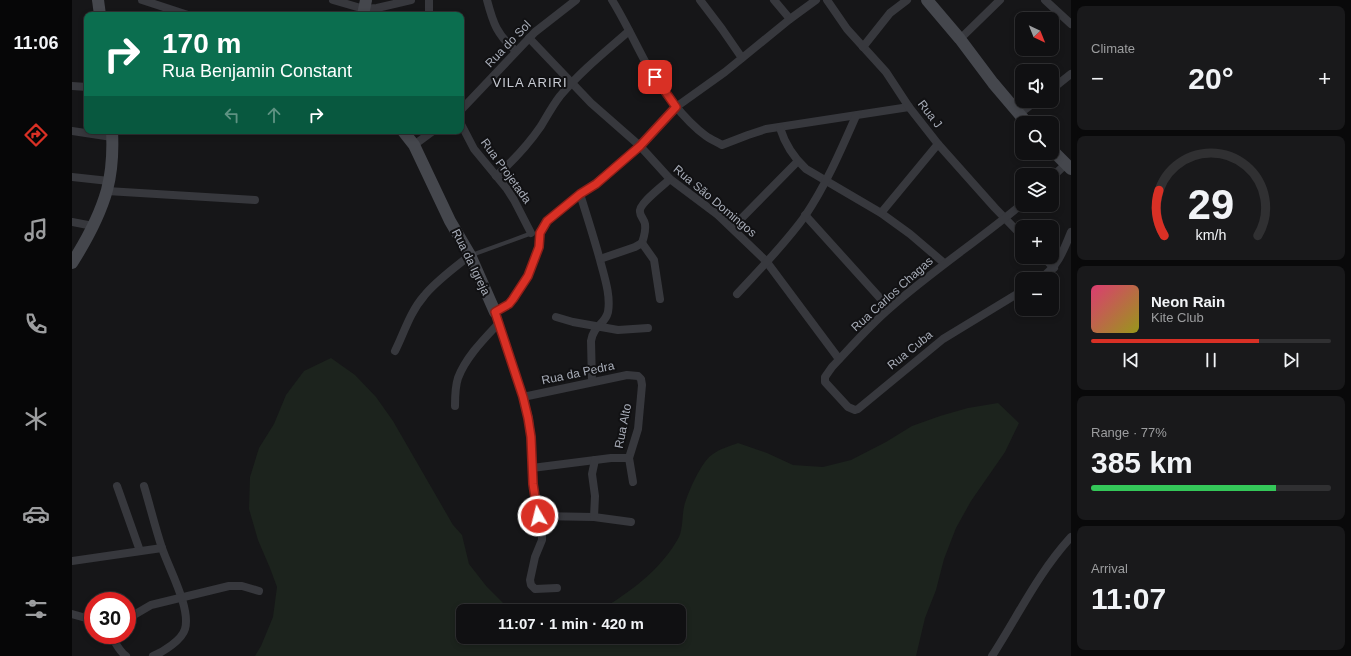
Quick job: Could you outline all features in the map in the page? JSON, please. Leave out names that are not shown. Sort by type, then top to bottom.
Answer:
[{"type":"street","points":[[98,0],[100,12]]},
{"type":"street","points":[[142,0],[179,12]]},
{"type":"street","points":[[333,0],[364,8],[377,8],[411,0]]},
{"type":"street","points":[[429,0],[429,12]]},
{"type":"street","points":[[487,0],[496,29],[503,39],[516,51]]},
{"type":"street","name":"Rua do Sol","points":[[464,107],[529,38],[576,0]]},
{"type":"street","points":[[612,0],[648,67],[676,107],[706,136],[722,145],[748,134],[766,129],[909,108]]},
{"type":"street","points":[[700,0],[742,58]]},
{"type":"street","points":[[774,0],[790,19]]},
{"type":"street","points":[[455,406],[458,379],[464,365],[482,342],[497,317],[513,299],[528,276],[539,247],[540,233],[547,221],[580,194],[596,184],[640,146],[676,107],[708,86],[790,19],[816,0]]},
{"type":"street","name":"Rua J","points":[[827,0],[847,29],[886,72],[909,108],[938,144],[1015,229]]},
{"type":"street","points":[[863,47],[890,13],[907,0]]},
{"type":"street","points":[[927,0],[1019,114],[1027,108]]},
{"type":"street","points":[[960,39],[1000,0]]},
{"type":"street","points":[[1045,0],[1071,24]]},
{"type":"street","points":[[496,176],[522,151],[540,127],[559,97],[583,70],[629,31]]},
{"type":"street","name":"Rua São Domingos","points":[[529,38],[608,119],[640,146],[670,180],[718,215],[766,261],[840,359]]},
{"type":"street","points":[[1059,83],[1071,74]]},
{"type":"street","points":[[72,86],[84,87]]},
{"type":"street","points":[[736,294],[805,215],[832,170],[856,116]]},
{"type":"street","name":"Rua Carlos Chagas","points":[[780,128],[784,142],[806,169],[882,213],[910,234],[944,263],[889,308],[832,367],[825,379]]},
{"type":"street","name":"Rua Projetada","points":[[464,130],[474,149],[507,189],[531,233]]},
{"type":"street","points":[[72,131],[84,132]]},
{"type":"street","points":[[72,263],[92,226],[108,186],[111,164],[112,134]]},
{"type":"street","name":"Rua da Igreja","points":[[406,134],[414,145],[450,220],[470,255],[497,317],[523,397],[531,437],[532,468],[542,540],[535,557],[530,580],[531,585],[535,589],[557,588]]},
{"type":"street","points":[[414,145],[429,134]]},
{"type":"street","points":[[882,213],[938,144]]},
{"type":"street","points":[[1059,157],[1068,167],[1059,173]]},
{"type":"street","points":[[732,228],[798,161]]},
{"type":"street","points":[[72,177],[108,186],[255,200]]},
{"type":"street","points":[[600,259],[635,247],[642,243],[645,232],[645,223],[640,209],[643,203],[670,180]]},
{"type":"street","points":[[580,194],[600,259],[608,298],[608,311],[606,318],[592,334],[592,382]]},
{"type":"street","points":[[944,263],[1015,210]]},
{"type":"street","points":[[805,215],[889,308]]},
{"type":"street","points":[[72,222],[92,226]]},
{"type":"street","points":[[1049,272],[1054,268],[1059,259],[1071,232]]},
{"type":"street","points":[[642,243],[654,260],[660,299]]},
{"type":"street","points":[[395,351],[412,314],[424,296],[440,280],[470,255]]},
{"type":"street","points":[[1050,264],[1054,268]]},
{"type":"street","name":"Rua Cuba","points":[[825,379],[828,386],[848,407],[854,410],[858,409],[943,339],[1015,295]]},
{"type":"street","points":[[556,317],[573,322],[618,330],[648,328]]},
{"type":"street","name":"Rua da Pedra","points":[[523,397],[627,375],[638,376]]},
{"type":"street","name":"Rua Alto","points":[[633,482],[629,458],[638,429],[642,385],[641,379],[638,376]]},
{"type":"street","points":[[532,468],[595,460],[629,458]]},
{"type":"street","points":[[594,517],[595,496],[592,474],[595,460]]},
{"type":"street","points":[[117,486],[140,551]]},
{"type":"street","points":[[144,486],[162,548],[182,597],[186,622],[184,633],[178,640],[160,654],[153,656]]},
{"type":"street","points":[[538,516],[594,517],[631,522]]},
{"type":"street","points":[[992,656],[1054,557],[1071,538]]},
{"type":"street","points":[[72,561],[162,548]]},
{"type":"street","points":[[136,615],[151,606],[229,586],[242,586],[259,591]]},
{"type":"street","points":[[72,614],[84,617]]},
{"type":"street","points":[[117,644],[126,656]]},
{"type":"lane","points":[[470,255],[531,233],[540,233]]},
{"type":"shaded area","points":[[331,358],[355,375],[376,397],[393,421],[453,525],[462,535],[469,564],[487,587],[504,604],[456,604],[456,644],[686,644],[686,604],[610,604],[644,579],[672,549],[679,537],[686,501],[700,470],[709,457],[728,446],[738,443],[767,453],[793,465],[823,467],[851,460],[886,442],[912,426],[968,408],[998,403],[1019,423],[1005,452],[971,501],[956,528],[944,559],[936,590],[925,618],[916,656],[255,656],[261,646],[273,617],[277,587],[258,540],[249,509],[250,477],[259,448],[274,424],[286,395],[304,371]]},
{"type":"district","name":"VILA ARIRI","points":[[530,82]]},
{"type":"route","points":[[538,516],[533,484],[531,437],[528,418],[523,397],[495,312],[509,304],[528,276],[539,247],[540,233],[547,221],[580,194],[596,184],[640,146],[676,107],[655,77]]}]
